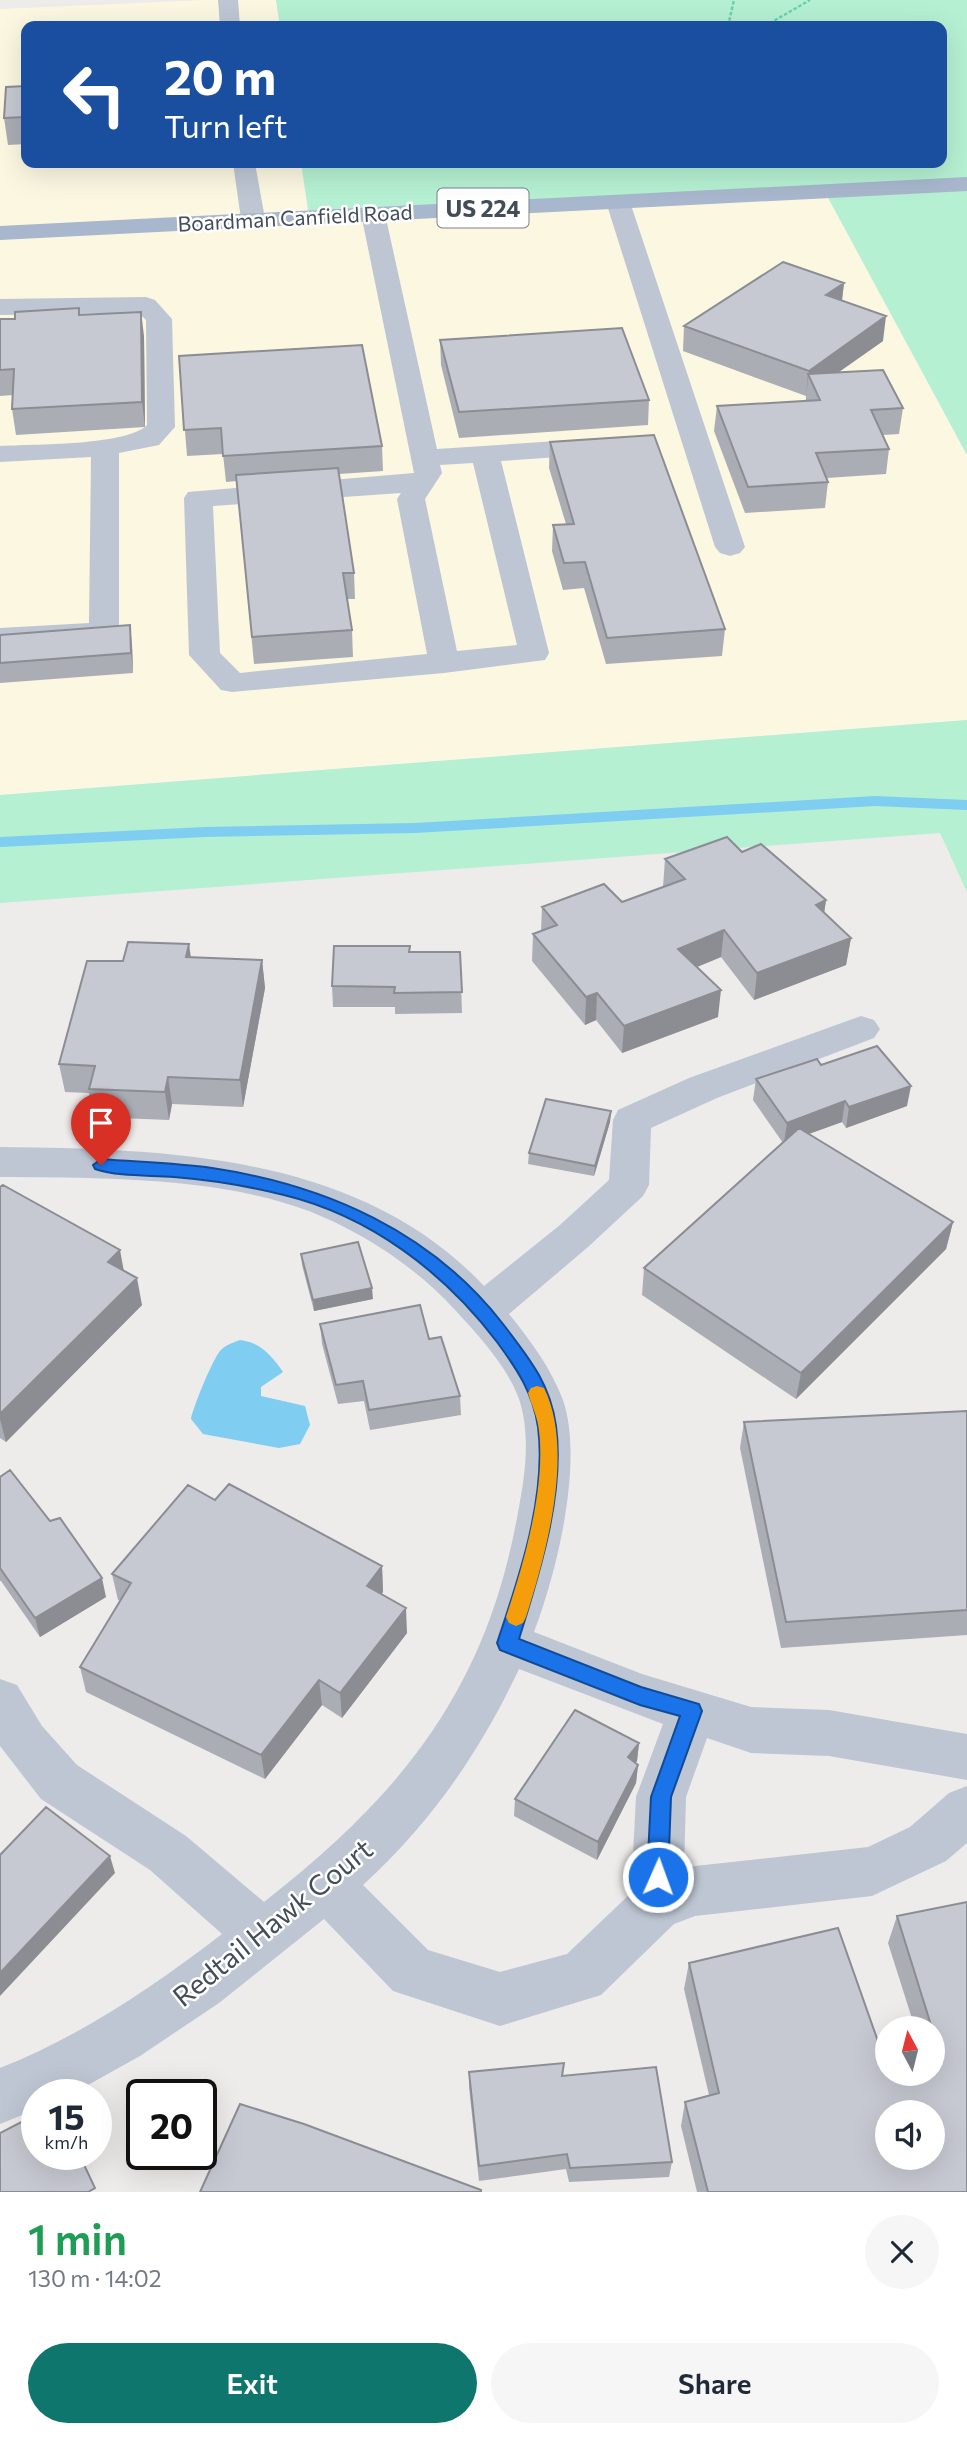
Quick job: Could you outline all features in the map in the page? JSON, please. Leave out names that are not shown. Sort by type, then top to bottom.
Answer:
[{"type":"main road","name":"Boardman Canfield Road","points":[[0,233],[967,184]]},
{"type":"street","points":[[228,0],[230,21]]},
{"type":"street","points":[[245,168],[253,219]]},
{"type":"street","points":[[618,202],[730,547]]},
{"type":"street","points":[[373,214],[424,470],[411,499],[444,664]]},
{"type":"street","points":[[0,307],[146,305],[159,319],[161,427],[149,439],[105,449],[0,454]]},
{"type":"street","points":[[485,454],[534,653],[232,683],[205,655],[198,498],[424,470],[485,454],[626,444]]},
{"type":"street","points":[[0,637],[104,631],[105,449]]},
{"type":"street","points":[[483,1311],[574,1236],[629,1185],[632,1120],[702,1088],[860,1029]]},
{"type":"street","name":"Redtail Hawk Court","points":[[0,1161],[74,1163],[212,1174],[310,1197],[389,1232],[435,1263],[483,1311],[532,1376],[547,1425],[549,1463],[533,1563],[507,1643],[465,1730],[418,1792],[368,1847],[326,1884],[200,1984],[138,2027],[64,2069],[0,2096]]},
{"type":"street","points":[[507,1643],[640,1695],[751,1730],[830,1733],[967,1757]]},
{"type":"street","points":[[0,1701],[25,1742],[59,1782],[169,1853],[263,1936]]},
{"type":"street","points":[[657,1904],[661,1797],[692,1711]]},
{"type":"street","points":[[326,1884],[412,1972],[500,1999],[582,1976],[657,1904],[695,1891],[872,1871],[928,1844],[967,1810]]},
{"type":"path","points":[[729,21],[734,0]]},
{"type":"path","points":[[774,21],[810,0]]},
{"type":"shaded area","points":[[205,0],[276,0],[279,21],[21,21],[21,168],[302,168],[309,216],[825,192],[967,455],[967,720],[0,795],[0,9]]},
{"type":"green space","points":[[276,0],[967,0],[967,455],[825,192],[309,216],[302,168],[947,168],[947,21],[279,21]]},
{"type":"green space","points":[[967,720],[967,892],[940,833],[0,903],[0,795]]},
{"type":"water","points":[[240,1340],[265,1351],[283,1372],[261,1387],[261,1396],[305,1406],[310,1425],[300,1444],[279,1448],[203,1434],[191,1419],[195,1404],[220,1351]]},
{"type":"building","points":[[21,86],[21,117],[4,118],[6,87]]},
{"type":"building","points":[[783,262],[844,283],[826,295],[886,316],[809,371],[684,326]]},
{"type":"building","points":[[79,308],[79,315],[141,312],[142,402],[12,409],[14,369],[0,370],[0,319],[15,319],[15,312]]},
{"type":"building","points":[[622,328],[649,400],[459,412],[440,340]]},
{"type":"building","points":[[362,345],[382,446],[223,456],[221,428],[184,430],[179,356]]},
{"type":"building","points":[[883,370],[903,408],[871,410],[889,449],[816,453],[828,482],[748,487],[717,406],[820,400],[808,374]]},
{"type":"building","points":[[654,435],[725,629],[607,638],[585,562],[564,563],[553,525],[574,524],[550,442]]},
{"type":"building","points":[[338,468],[354,573],[343,573],[352,630],[252,637],[236,475]]},
{"type":"building","points":[[130,625],[131,653],[0,663],[0,635]]},
{"type":"building","points":[[727,837],[742,852],[761,844],[826,900],[816,905],[851,938],[757,973],[724,930],[678,949],[721,990],[624,1026],[597,993],[586,997],[533,934],[557,925],[542,907],[604,884],[622,902],[685,879],[665,859]]},
{"type":"building","points":[[128,942],[189,944],[186,957],[262,960],[240,1080],[168,1077],[165,1092],[89,1089],[95,1066],[59,1064],[87,961],[123,961]]},
{"type":"building","points":[[334,946],[410,946],[409,952],[460,952],[462,992],[394,993],[395,987],[332,986]]},
{"type":"building","points":[[877,1046],[911,1086],[849,1107],[845,1101],[787,1123],[756,1079],[817,1059],[821,1065]]},
{"type":"building","points":[[546,1099],[611,1111],[595,1166],[529,1153]]},
{"type":"building","points":[[799,1128],[953,1222],[801,1373],[644,1268]]},
{"type":"building","points":[[3,1185],[120,1250],[108,1262],[137,1278],[0,1414],[0,1187]]},
{"type":"building","points":[[358,1242],[372,1288],[313,1300],[301,1254]]},
{"type":"building","points":[[420,1305],[429,1339],[441,1337],[460,1396],[369,1410],[363,1381],[336,1385],[320,1324]]},
{"type":"building","points":[[967,1411],[967,1610],[786,1622],[744,1422]]},
{"type":"building","points":[[10,1470],[50,1521],[60,1518],[102,1578],[35,1618],[0,1568],[0,1477]]},
{"type":"building","points":[[229,1484],[382,1566],[367,1586],[406,1608],[340,1693],[319,1680],[261,1755],[80,1667],[131,1583],[112,1574],[188,1485],[215,1500]]},
{"type":"building","points":[[575,1710],[639,1743],[628,1757],[638,1765],[598,1842],[515,1799]]},
{"type":"building","points":[[46,1807],[110,1856],[0,1973],[0,1855]]},
{"type":"building","points":[[967,1902],[967,2192],[708,2192],[685,2102],[719,2093],[689,1963],[838,1928],[875,2033],[875,2086],[945,2086],[945,2016],[928,2016],[897,1916]]},
{"type":"building","points":[[564,2063],[562,2076],[656,2067],[672,2162],[570,2168],[567,2154],[479,2166],[469,2072]]},
{"type":"building","points":[[240,2104],[304,2124],[481,2192],[200,2192],[210,2170],[217,2170],[217,2155]]},
{"type":"building","points":[[21,2122],[21,2170],[87,2170],[95,2188],[88,2192],[0,2192],[0,2133]]},
{"type":"waterway","points":[[0,842],[205,832],[415,828],[875,801],[967,805]]},
{"type":"slow traffic","points":[[516,1617],[533,1563],[549,1463],[547,1425],[537,1393]]},
{"type":"route","points":[[101,1165],[212,1174],[285,1189],[323,1201],[389,1232],[435,1263],[483,1311],[532,1376],[547,1425],[549,1463],[533,1563],[507,1643],[640,1695],[692,1711],[661,1797],[658,1877]]}]
